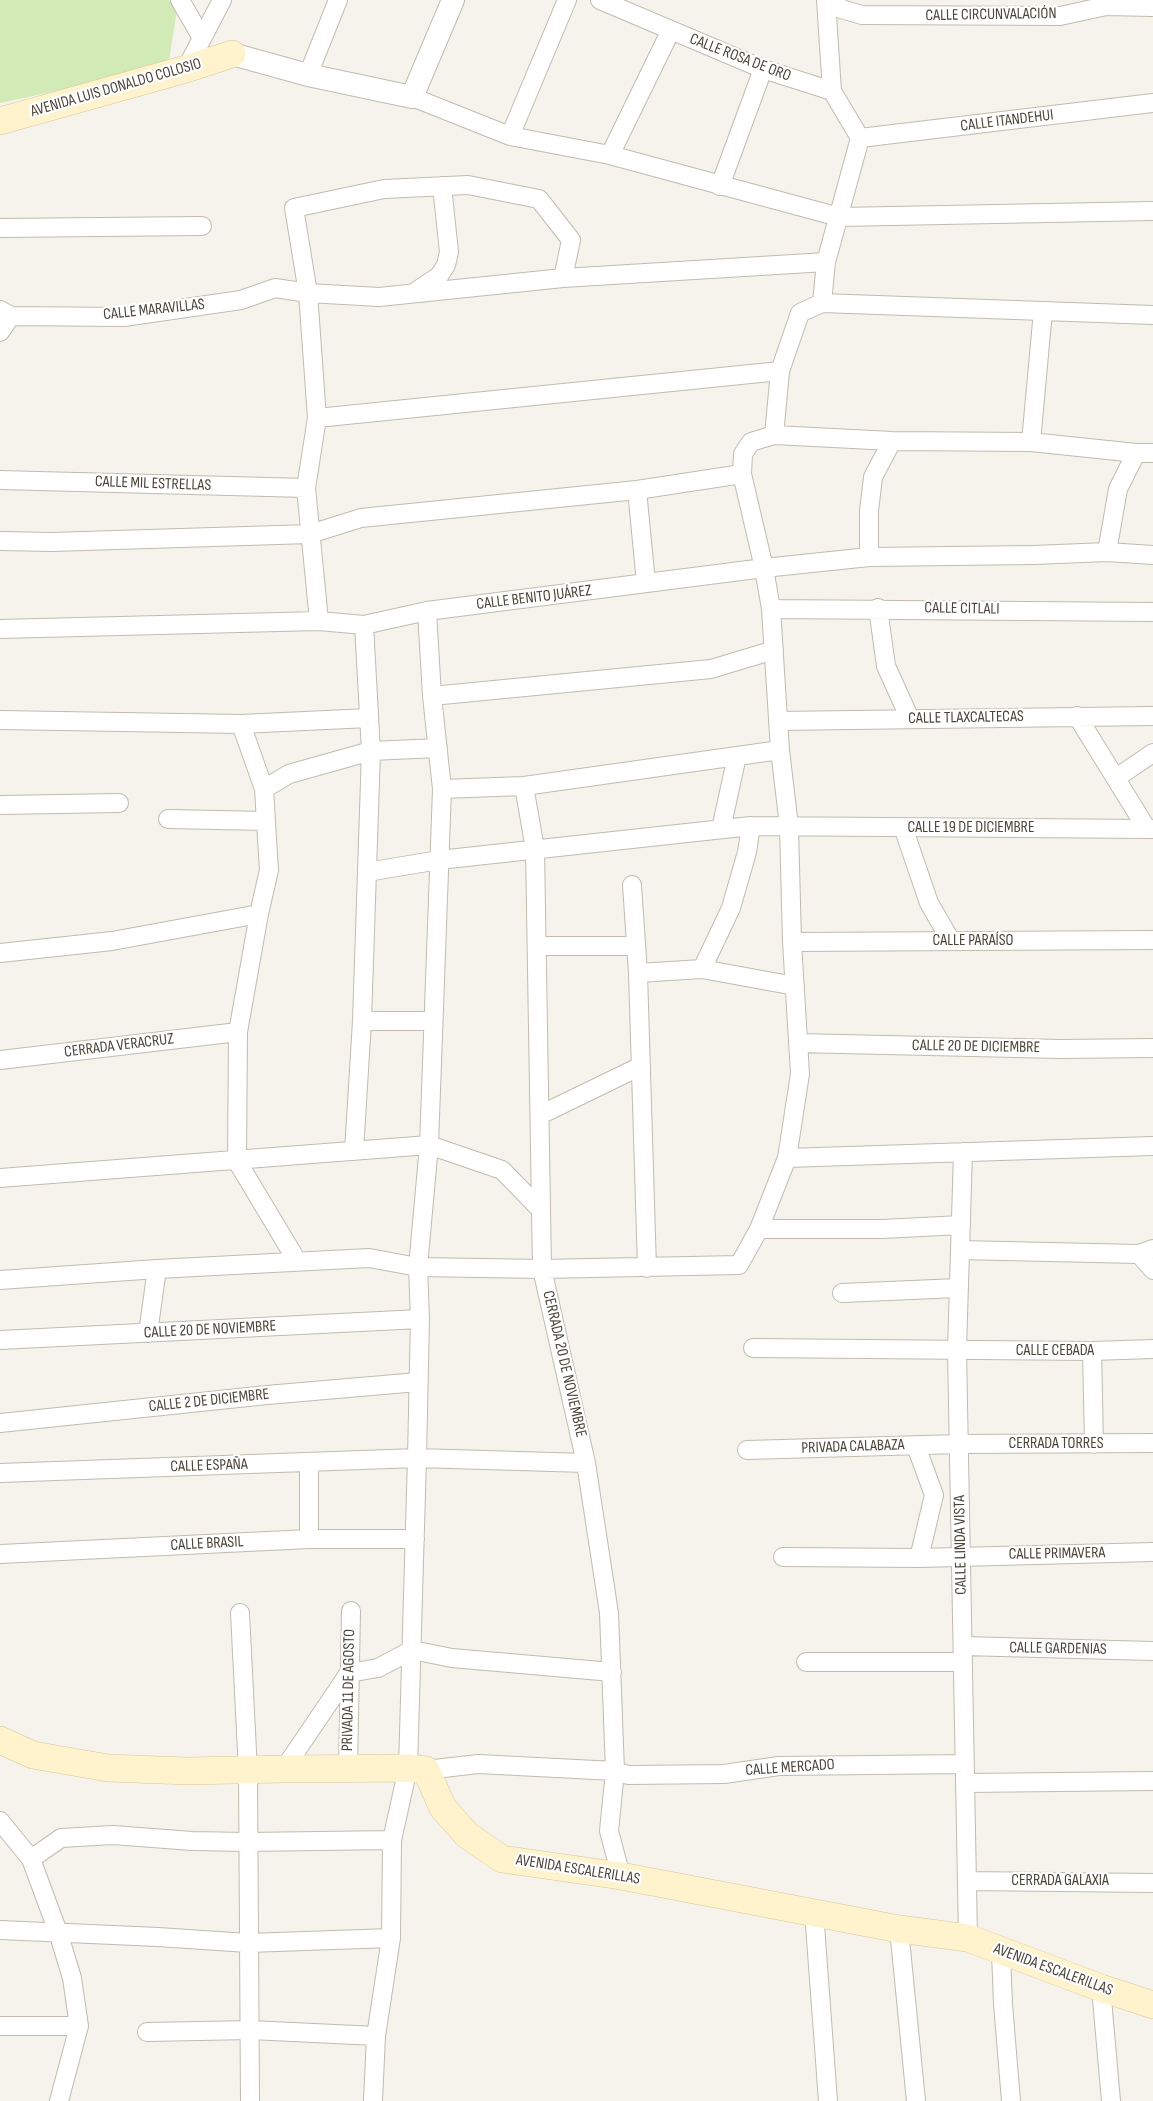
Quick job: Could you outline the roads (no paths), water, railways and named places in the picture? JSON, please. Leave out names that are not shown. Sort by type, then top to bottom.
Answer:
[{"type":"main road","name":"AVENIDA LUIS DONALDO COLOSIO","points":[[0,121],[232,54]]},
{"type":"main road","points":[[0,1740],[33,1755],[108,1768],[187,1771],[417,1769]]},
{"type":"main road","name":"AVENIDA ESCALERILLAS","points":[[417,1769],[443,1808],[467,1835],[502,1859],[621,1876],[899,1929],[968,1938],[1001,1952],[1153,2005]]},
{"type":"street","points":[[180,0],[202,38]]},
{"type":"street","points":[[186,69],[222,0]]},
{"type":"street","points":[[308,75],[338,0]]},
{"type":"street","points":[[411,97],[453,0]]},
{"type":"street","points":[[510,136],[567,0]]},
{"type":"street","name":"CALLE ROSA DE ORO","points":[[600,0],[763,69],[832,91]]},
{"type":"street","points":[[822,303],[826,262],[860,138],[832,91],[826,0]]},
{"type":"street","name":"CALLE CIRCUNVALACIÓN","points":[[833,0],[841,9],[862,15],[950,8],[1060,16],[1106,3],[1153,7]]},
{"type":"street","points":[[610,155],[671,30]]},
{"type":"street","points":[[232,54],[308,75],[411,97],[510,136],[610,155],[839,218],[1153,211]]},
{"type":"street","points":[[720,186],[763,69]]},
{"type":"street","name":"CALLE ITANDEHUI","points":[[860,138],[1153,103]]},
{"type":"street","points":[[319,621],[306,488],[317,418],[308,293],[294,208],[384,189],[468,185],[539,199],[571,240],[563,278]]},
{"type":"street","points":[[412,294],[439,276],[446,265],[449,252],[442,186]]},
{"type":"street","points":[[0,228],[202,226]]},
{"type":"street","name":"CALLE MARAVILLAS","points":[[5,313],[124,317],[241,300],[275,288],[308,293],[379,297],[563,278],[826,262]]},
{"type":"street","points":[[774,435],[780,371],[800,313],[822,303],[1153,315]]},
{"type":"street","points":[[1031,442],[1043,311]]},
{"type":"street","points":[[0,332],[5,313]]},
{"type":"street","points":[[317,418],[780,371]]},
{"type":"street","points":[[0,1280],[369,1258],[418,1267],[543,1269],[739,1265],[759,1229],[787,1158],[800,1074],[792,942],[789,826],[780,750],[771,609],[742,474],[743,454],[751,442],[774,435],[892,441],[1031,442],[1144,453]]},
{"type":"street","points":[[869,557],[869,511],[873,477],[892,441]]},
{"type":"street","points":[[1107,552],[1118,489],[1144,453]]},
{"type":"street","points":[[0,541],[52,542],[310,534],[361,518],[637,490],[742,474]]},
{"type":"street","name":"CALLE MIL ESTRELLAS","points":[[0,480],[306,488]]},
{"type":"street","points":[[637,490],[646,583]]},
{"type":"street","name":"CALLE BENITO JUÁREZ","points":[[0,629],[319,621],[364,625],[427,611],[764,568],[869,557],[1107,552],[1153,555]]},
{"type":"street","points":[[878,608],[886,666],[910,719]]},
{"type":"street","name":"CALLE CITLALI","points":[[771,609],[878,608],[1153,612]]},
{"type":"street","points":[[373,2101],[376,2036],[391,1938],[392,1840],[417,1769],[412,1650],[420,1319],[418,1267],[429,1145],[442,789],[432,696],[427,611]]},
{"type":"street","points":[[354,1150],[362,1021],[371,751],[364,625]]},
{"type":"street","points":[[432,696],[711,669],[774,650]]},
{"type":"street","points":[[1077,716],[1150,829]]},
{"type":"street","name":"CALLE TLAXCALTECAS","points":[[778,722],[1153,716]]},
{"type":"street","points":[[0,720],[241,724],[369,718]]},
{"type":"street","points":[[241,724],[264,789],[269,870],[238,1032],[237,1161],[297,1261]]},
{"type":"street","points":[[264,789],[289,774],[371,751],[438,748]]},
{"type":"street","points":[[442,789],[524,786],[780,750]]},
{"type":"street","points":[[1116,778],[1153,753]]},
{"type":"street","points":[[721,829],[737,756]]},
{"type":"street","name":"CERRADA 20 DE NOVIEMBRE","points":[[524,786],[535,849],[543,1269],[586,1463],[609,1613],[615,1771],[609,1831],[621,1876]]},
{"type":"street","points":[[0,805],[119,803]]},
{"type":"street","points":[[168,819],[266,821]]},
{"type":"street","points":[[702,969],[731,908],[747,852],[750,826]]},
{"type":"street","name":"CALLE 19 DE DICIEMBRE","points":[[367,872],[439,860],[750,826],[1150,829]]},
{"type":"street","points":[[903,827],[929,903],[951,941]]},
{"type":"street","points":[[632,885],[638,973],[647,1268]]},
{"type":"street","points":[[0,953],[112,942],[259,914]]},
{"type":"street","name":"CALLE PARAÍSO","points":[[792,942],[1153,940]]},
{"type":"street","points":[[537,946],[636,946]]},
{"type":"street","points":[[638,973],[702,969],[795,986]]},
{"type":"street","points":[[362,1021],[432,1021]]},
{"type":"street","name":"CERRADA VERACRUZ","points":[[0,1060],[238,1032]]},
{"type":"street","name":"CALLE 20 DE DICIEMBRE","points":[[798,1043],[1050,1049],[1153,1048]]},
{"type":"street","points":[[540,1115],[641,1066]]},
{"type":"street","points":[[0,1178],[429,1145],[502,1170],[541,1210]]},
{"type":"street","points":[[787,1158],[1153,1146]]},
{"type":"street","name":"CALLE LINDA VISTA","points":[[963,1152],[957,1350],[968,1938]]},
{"type":"street","points":[[759,1229],[882,1229],[961,1225]]},
{"type":"street","points":[[960,1250],[1146,1251],[1153,1270]]},
{"type":"street","points":[[148,1333],[158,1269]]},
{"type":"street","points":[[842,1293],[958,1288]]},
{"type":"street","name":"CALLE 20 DE NOVIEMBRE","points":[[0,1340],[420,1319]]},
{"type":"street","name":"CALLE CEBADA","points":[[753,1348],[1092,1352],[1153,1349]]},
{"type":"street","points":[[1092,1352],[1094,1444]]},
{"type":"street","name":"CALLE 2 DE DICIEMBRE","points":[[0,1423],[267,1395],[418,1382]]},
{"type":"street","name":"CERRADA TORRES","points":[[959,1444],[1153,1443]]},
{"type":"street","name":"PRIVADA CALABAZA","points":[[747,1450],[959,1444]]},
{"type":"street","points":[[916,1446],[934,1496],[919,1558]]},
{"type":"street","name":"CALLE ESPAÑA","points":[[0,1473],[417,1458],[586,1463]]},
{"type":"street","points":[[309,1463],[309,1539]]},
{"type":"street","name":"CALLE BRASIL","points":[[0,1554],[309,1539],[415,1539]]},
{"type":"street","name":"CALLE PRIMAVERA","points":[[783,1557],[919,1558],[1153,1552]]},
{"type":"street","name":"PRIVADA 11 DE AGOSTO","points":[[348,1769],[351,1611]]},
{"type":"street","points":[[240,1613],[248,1771],[250,2101]]},
{"type":"street","points":[[284,1769],[349,1673],[378,1668],[412,1650],[452,1658],[612,1672]]},
{"type":"street","name":"CALLE GARDENIAS","points":[[806,1662],[963,1654],[1153,1651]]},
{"type":"street","name":"CALLE MERCADO","points":[[417,1769],[478,1764],[615,1771],[628,1774],[724,1774],[778,1766],[965,1764]]},
{"type":"street","points":[[966,1783],[1153,1781]]},
{"type":"street","points":[[0,1821],[6,1835],[31,1859],[72,1978],[79,2026],[59,2101]]},
{"type":"street","points":[[31,1859],[61,1838],[113,1835],[192,1841],[392,1840]]},
{"type":"street","name":"CERRADA GALAXIA","points":[[967,1881],[1153,1883]]},
{"type":"street","points":[[814,1912],[828,2101]]},
{"type":"street","points":[[899,1929],[915,2101]]},
{"type":"street","points":[[0,1930],[248,1943],[391,1938]]},
{"type":"street","points":[[1001,1952],[1011,2101]]},
{"type":"street","points":[[1101,1988],[1111,2101]]},
{"type":"street","points":[[0,2026],[79,2026]]},
{"type":"street","points":[[147,2032],[251,2031],[376,2036]]}]
